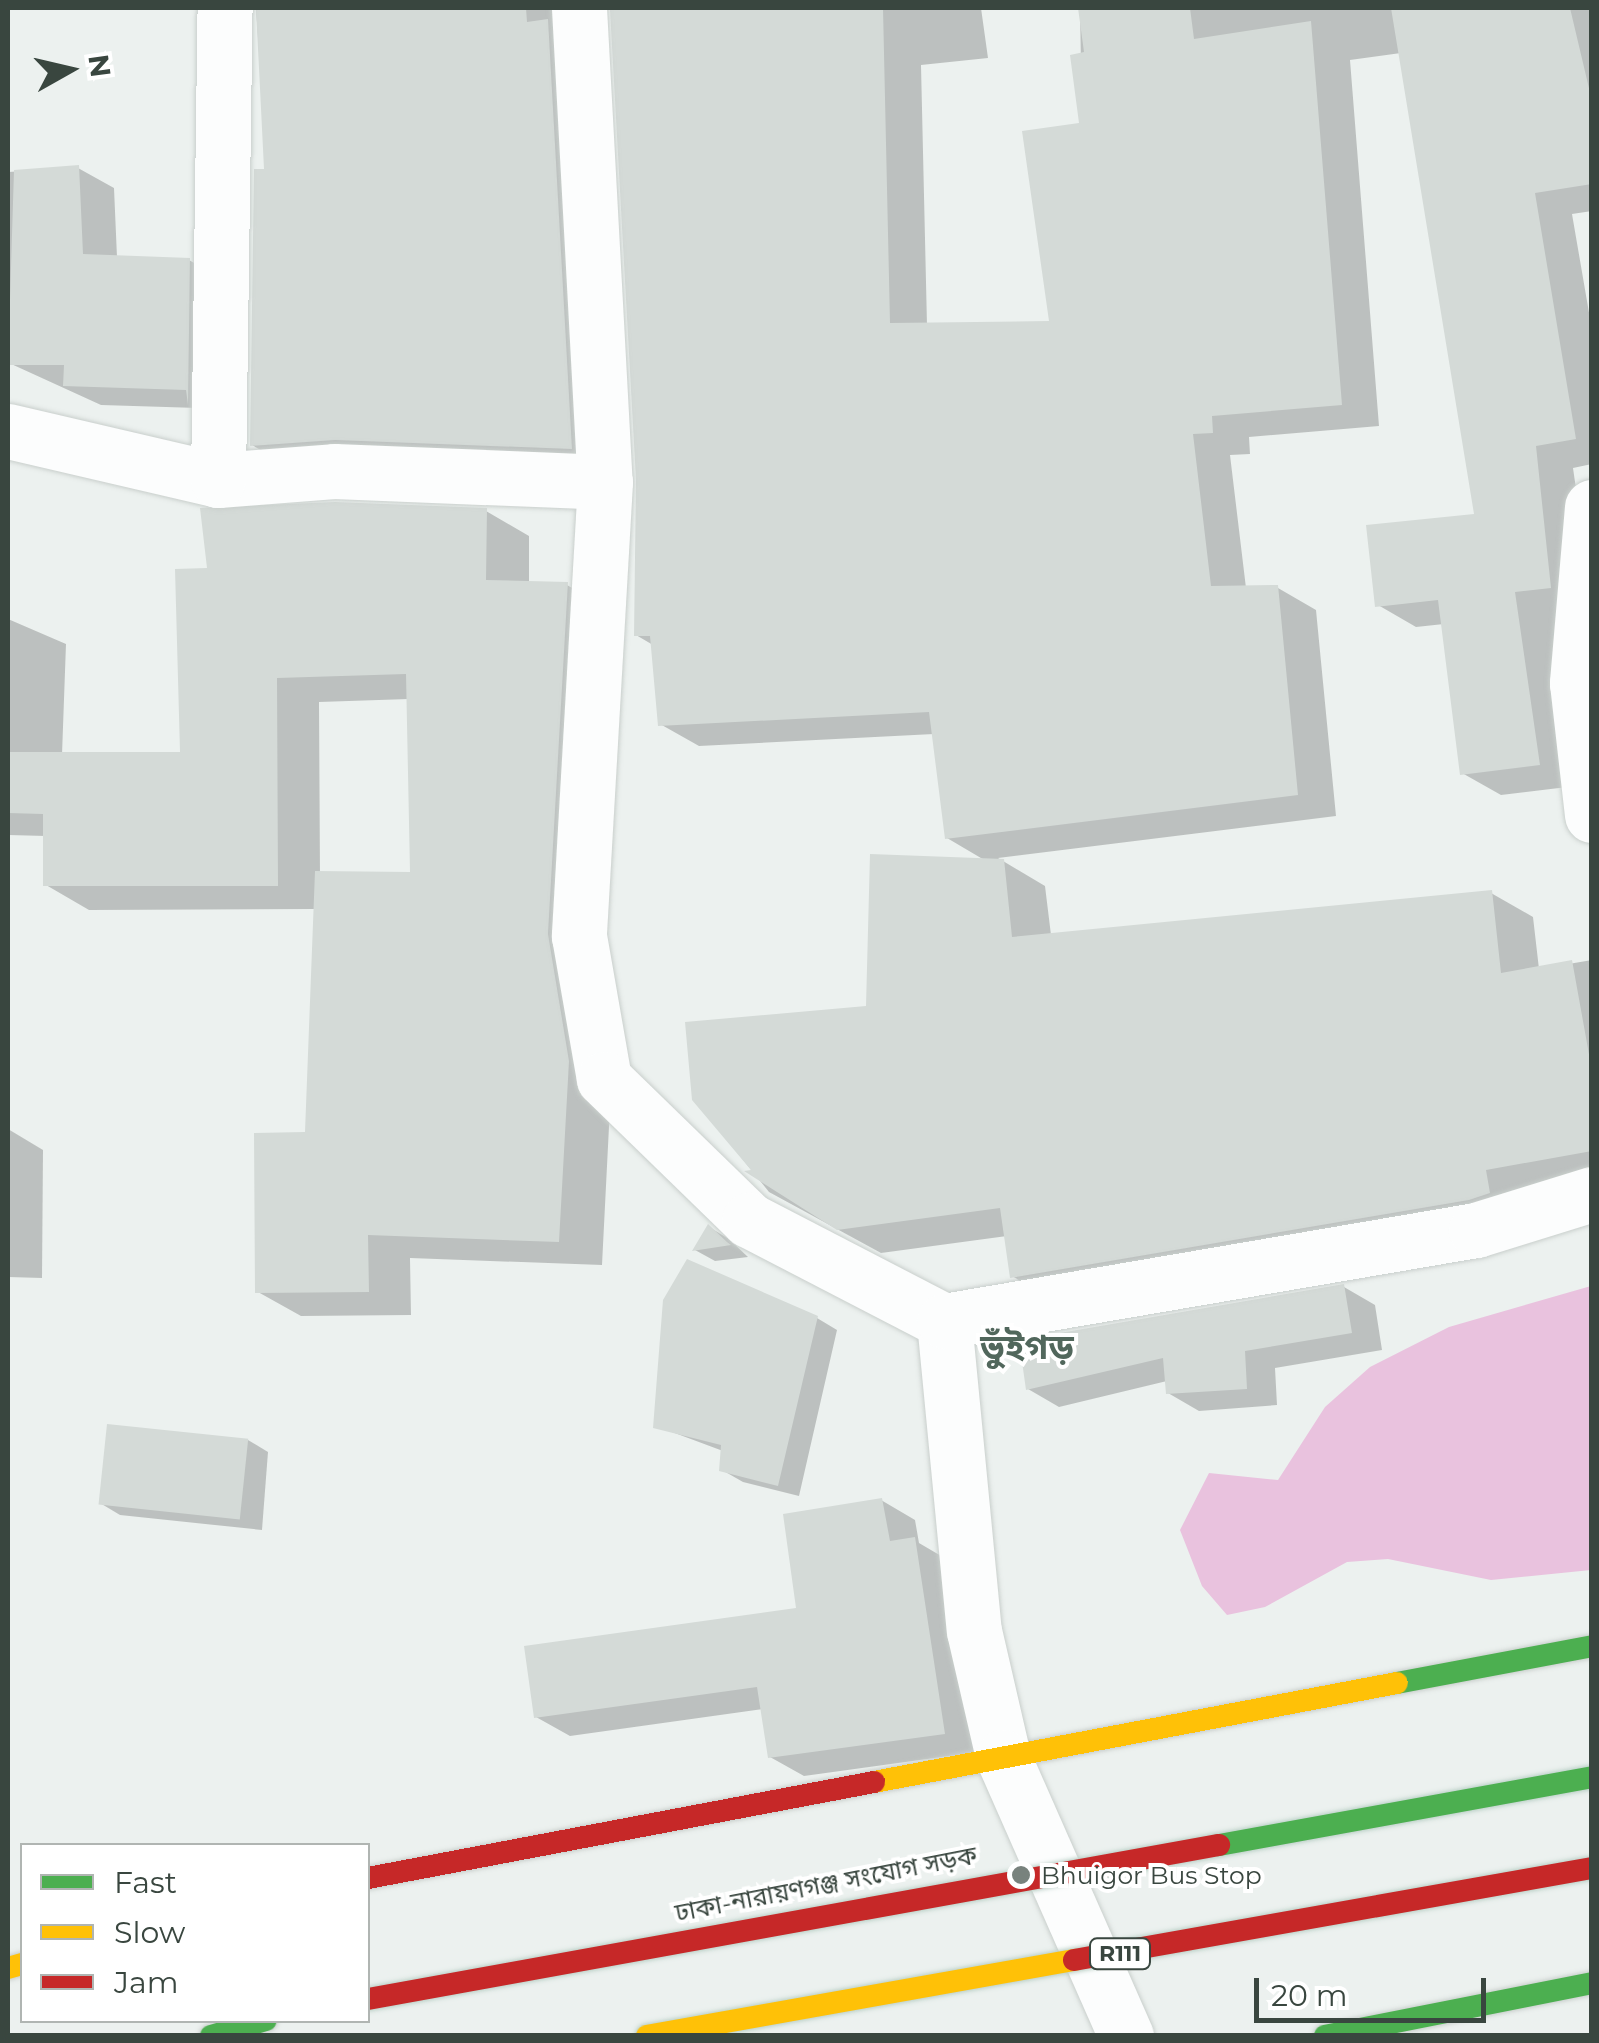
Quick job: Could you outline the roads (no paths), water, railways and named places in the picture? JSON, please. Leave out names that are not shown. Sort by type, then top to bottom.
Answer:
[{"type":"main road","points":[[370,1878],[1592,1646]]},
{"type":"main road","name":"ঢাকা-নারায়ণগঞ্জ সংযোগ সড়ক","points":[[370,1999],[1592,1777]]},
{"type":"main road","name":"R111","points":[[647,2036],[1592,1868]]},
{"type":"main road","points":[[1325,2036],[1592,1983]]},
{"type":"main road","points":[[211,2036],[256,2023]]},
{"type":"street","points":[[218,480],[226,8]]},
{"type":"street","points":[[579,8],[605,482],[579,936],[604,1078],[749,1220],[944,1321],[1476,1230],[1592,1194]]},
{"type":"street","points":[[8,431],[218,480],[334,471],[605,482]]},
{"type":"street","points":[[1592,507],[1578,683],[1592,814]]},
{"type":"street","points":[[944,1321],[974,1631],[1003,1756],[1126,2036]]},
{"type":"place","name":"Bhuigor Bus Stop","points":[[1021,1875]]},
{"type":"district","name":"ভুঁইগড়","points":[[1027,1347]]}]
